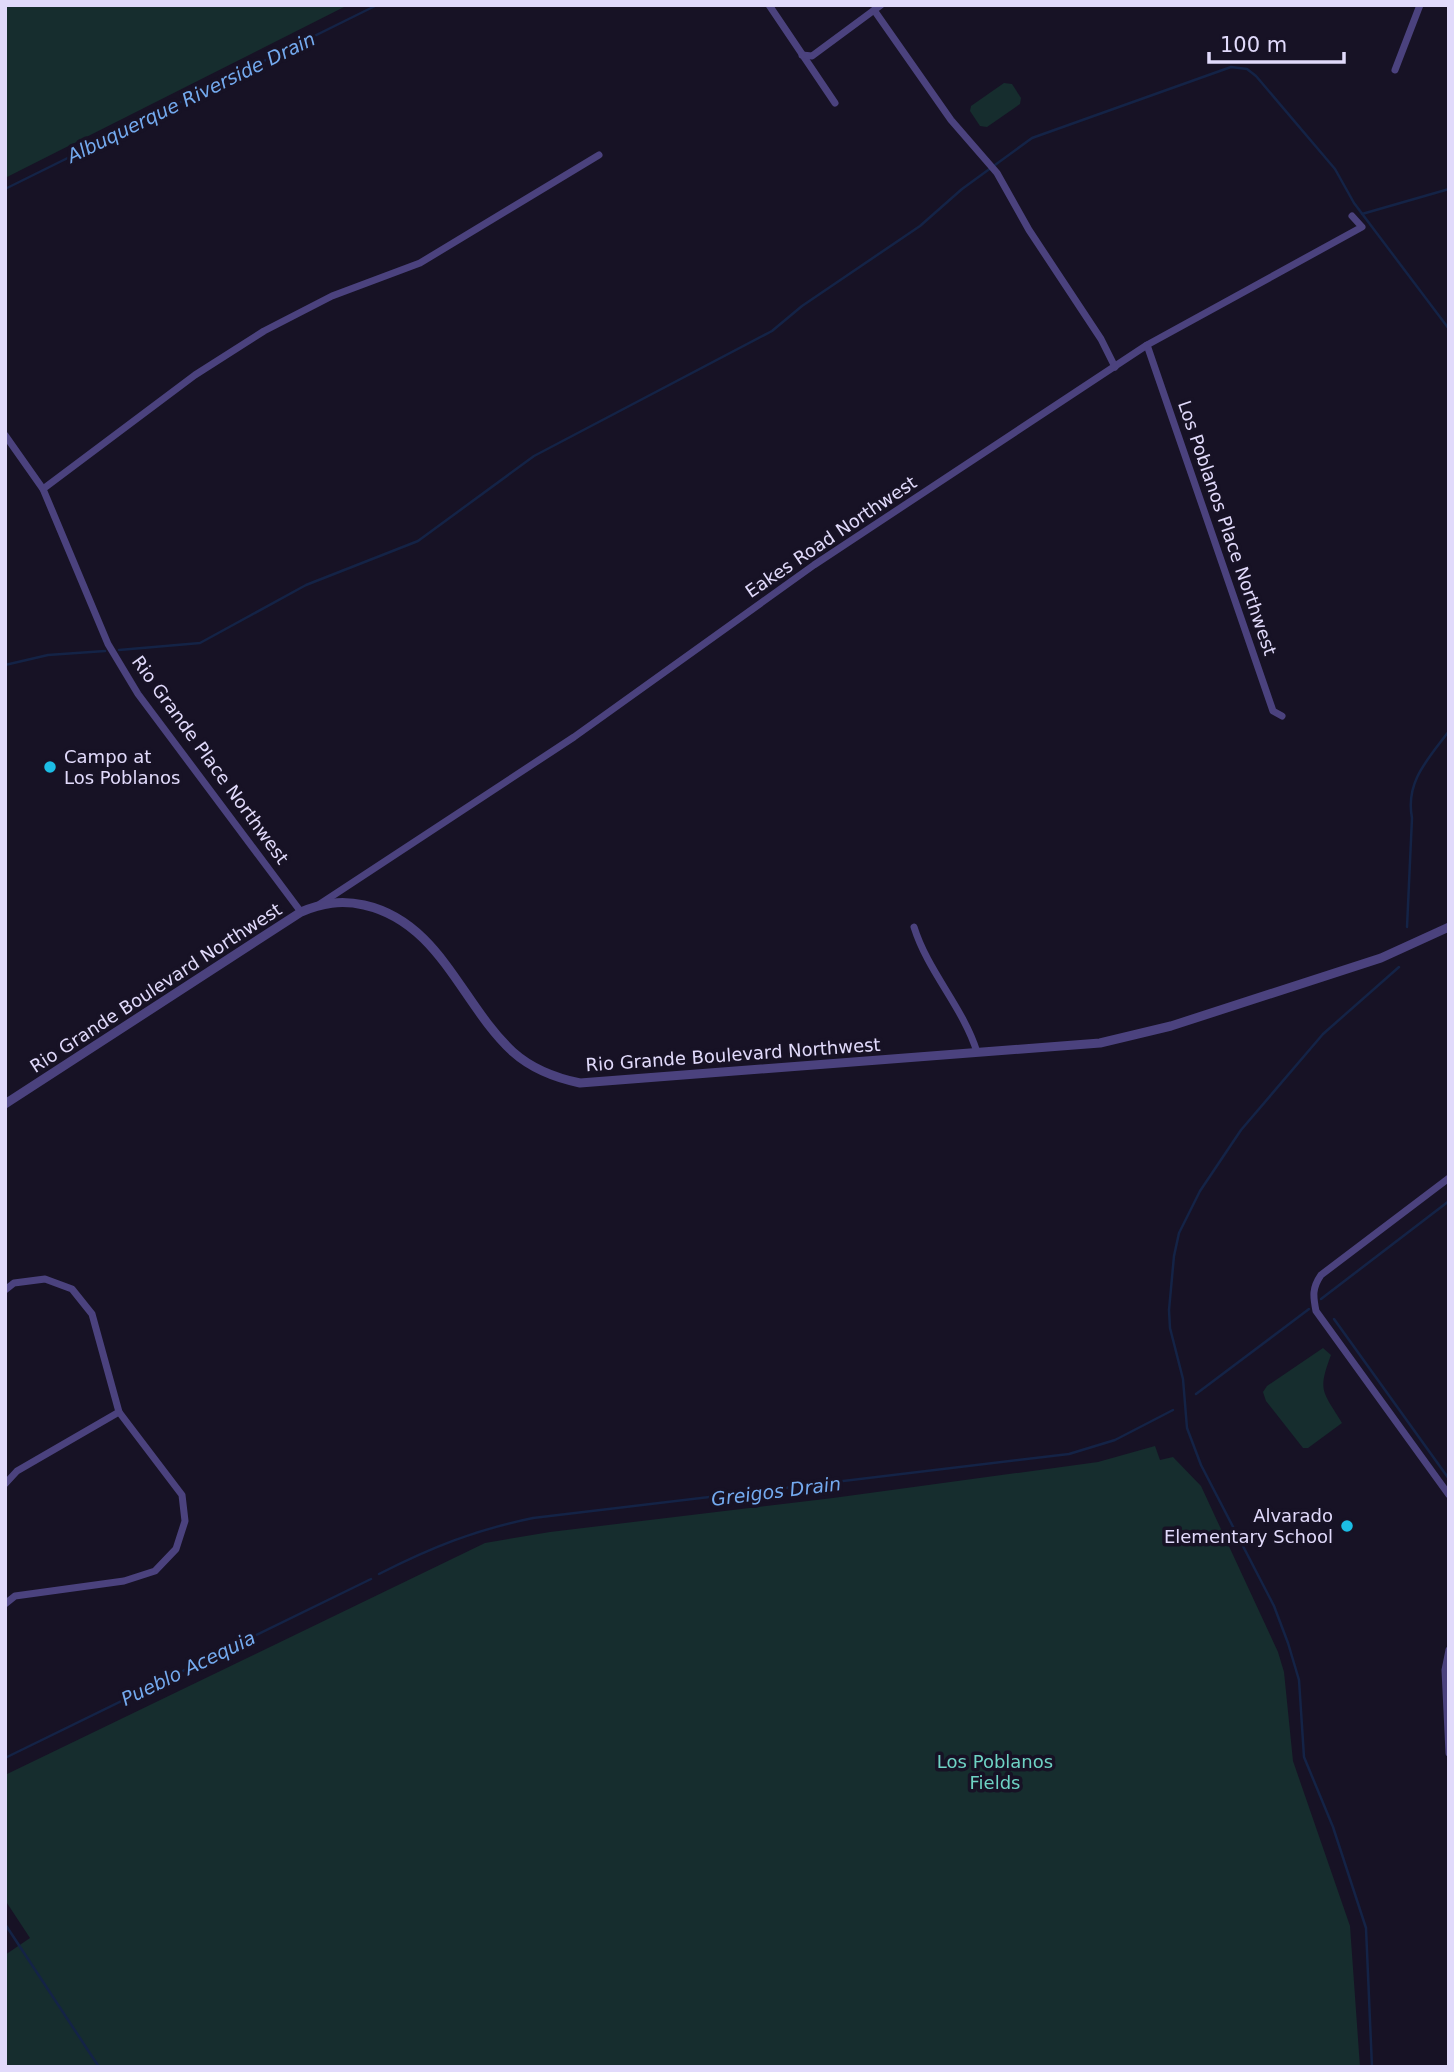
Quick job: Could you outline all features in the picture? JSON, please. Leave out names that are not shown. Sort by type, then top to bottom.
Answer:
[{"type":"street","points":[[769,5],[835,103]]},
{"type":"street","points":[[1395,70],[1420,5]]},
{"type":"street","points":[[802,55],[812,56],[877,8],[916,71],[951,120],[998,173],[1029,230],[1101,339],[1115,367]]},
{"type":"street","points":[[43,489],[184,383],[264,331],[332,296],[420,263],[599,155]]},
{"type":"street","name":"Eakes Road Northwest","points":[[320,904],[574,737],[814,565],[1147,345],[1362,227],[1352,216]]},
{"type":"street","name":"Los Poblanos Place Northwest","points":[[1147,345],[1273,711],[1282,716]]},
{"type":"street","name":"Rio Grande Place Northwest","points":[[5,435],[43,489],[108,644],[133,685],[301,912]]},
{"type":"street","name":"Rio Grande Boulevard Northwest","points":[[5,1104],[301,912],[320,904],[349,902],[377,908],[408,924],[427,941],[514,1053],[558,1078],[580,1083],[1100,1043],[1171,1026],[1381,958],[1449,927]]},
{"type":"street","points":[[914,927],[920,947],[970,1031],[977,1052]]},
{"type":"street","points":[[1449,1178],[1321,1275],[1314,1285],[1316,1311],[1449,1495]]},
{"type":"street","points":[[5,1290],[15,1283],[45,1279],[72,1289],[92,1314],[119,1412],[182,1495],[185,1521],[176,1549],[155,1571],[124,1581],[15,1596],[5,1604]]},
{"type":"street","points":[[5,1484],[17,1471],[119,1412]]},
{"type":"street","points":[[1449,1650],[1445,1670],[1449,1753]]},
{"type":"green space","points":[[5,5],[348,5],[5,178]]},
{"type":"green space","points":[[1004,83],[1012,84],[1021,98],[1020,104],[987,127],[980,126],[970,111],[971,106]]},
{"type":"green space","points":[[1323,1348],[1331,1355],[1324,1377],[1324,1391],[1342,1423],[1308,1448],[1303,1448],[1266,1401],[1263,1392],[1267,1386]]},
{"type":"green space","name":"Los Poblanos Fields","points":[[1155,1446],[1160,1460],[1173,1457],[1201,1486],[1278,1652],[1284,1672],[1293,1761],[1350,1926],[1360,2067],[5,2067],[5,1955],[30,1938],[5,1900],[5,1775],[485,1543],[550,1532],[833,1498],[1098,1462]]},
{"type":"waterway","name":"Albuquerque Riverside Drain","points":[[5,189],[377,5]]},
{"type":"waterway","points":[[119,650],[200,643],[306,585],[418,541],[534,456],[772,331],[802,306],[920,226],[962,189],[1032,138],[1231,67],[1247,69],[1256,76],[1335,169],[1354,203],[1449,329]]},
{"type":"waterway","points":[[1362,214],[1449,189]]},
{"type":"waterway","points":[[5,665],[48,655],[105,651]]},
{"type":"waterway","points":[[1407,927],[1412,793],[1420,772],[1449,731]]},
{"type":"waterway","points":[[1372,2067],[1366,1928],[1333,1827],[1304,1757],[1299,1680],[1288,1643],[1274,1606],[1201,1465],[1187,1428],[1183,1379],[1170,1328],[1169,1310],[1179,1233],[1200,1191],[1241,1130],[1323,1034],[1399,967]]},
{"type":"waterway","name":"Pueblo Acequia","points":[[1321,1299],[1449,1201]]},
{"type":"waterway","name":"Pueblo Acequia","points":[[1196,1394],[1309,1309]]},
{"type":"waterway","points":[[1334,1319],[1449,1479]]},
{"type":"waterway","name":"Greigos Drain","points":[[379,1574],[454,1540],[533,1518],[1069,1454],[1115,1440],[1173,1410]]},
{"type":"waterway","name":"Pueblo Acequia","points":[[5,1758],[371,1579]]},
{"type":"waterway","points":[[5,1924],[99,2067]]},
{"type":"place","name":"Campo at Los Poblanos","points":[[50,767]]},
{"type":"place","name":"Alvarado Elementary School","points":[[1347,1526]]}]
